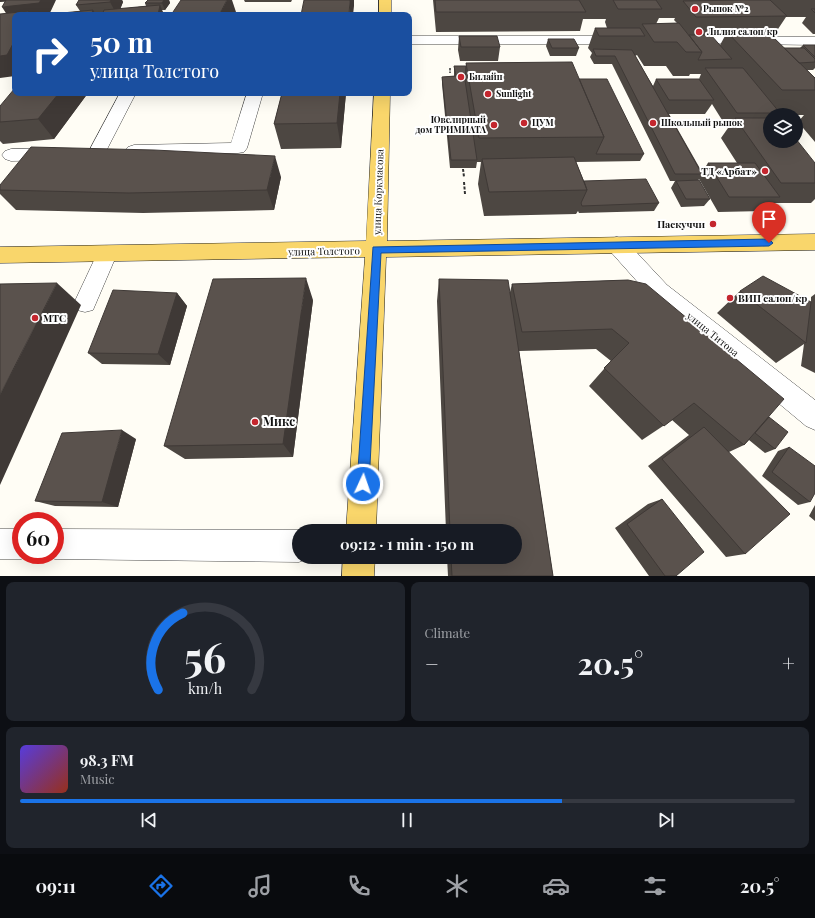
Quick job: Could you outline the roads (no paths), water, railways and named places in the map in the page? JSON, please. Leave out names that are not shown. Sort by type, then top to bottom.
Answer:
[{"type":"main road","points":[[385,0],[385,12]]},
{"type":"main road","name":"улица Коркмасова","points":[[361,524],[376,250],[382,96]]},
{"type":"main road","name":"улица Толстого","points":[[0,255],[815,242]]},
{"type":"main road","points":[[358,576],[359,564]]},
{"type":"street","points":[[412,40],[635,40]]},
{"type":"street","points":[[674,40],[815,41]]},
{"type":"street","points":[[97,153],[126,96]]},
{"type":"street","points":[[0,170],[5,155],[238,148],[254,96]]},
{"type":"street","name":"улица Титова","points":[[617,245],[659,291],[815,417]]},
{"type":"street","points":[[85,303],[107,254]]},
{"type":"street","points":[[0,544],[12,544]]},
{"type":"street","points":[[64,544],[292,546]]},
{"type":"place","name":"Рынок №2","points":[[695,9]]},
{"type":"place","name":"Лилия салон/кр","points":[[699,32]]},
{"type":"place","name":"Билайн","points":[[461,77]]},
{"type":"place","name":"Sunlight","points":[[488,94]]},
{"type":"place","name":"ЦУМ","points":[[524,123]]},
{"type":"place","name":"Школьный рынок","points":[[653,123]]},
{"type":"place","name":"Ювелирный дом ТРИМИАТА","points":[[494,125]]},
{"type":"place","name":"ТД «Арбат»","points":[[765,171]]},
{"type":"place","name":"Паскуччи","points":[[713,224]]},
{"type":"place","name":"ВИП салон/кр","points":[[730,298]]},
{"type":"place","name":"МТС","points":[[35,318]]},
{"type":"place","name":"Микс","points":[[255,422]]}]
